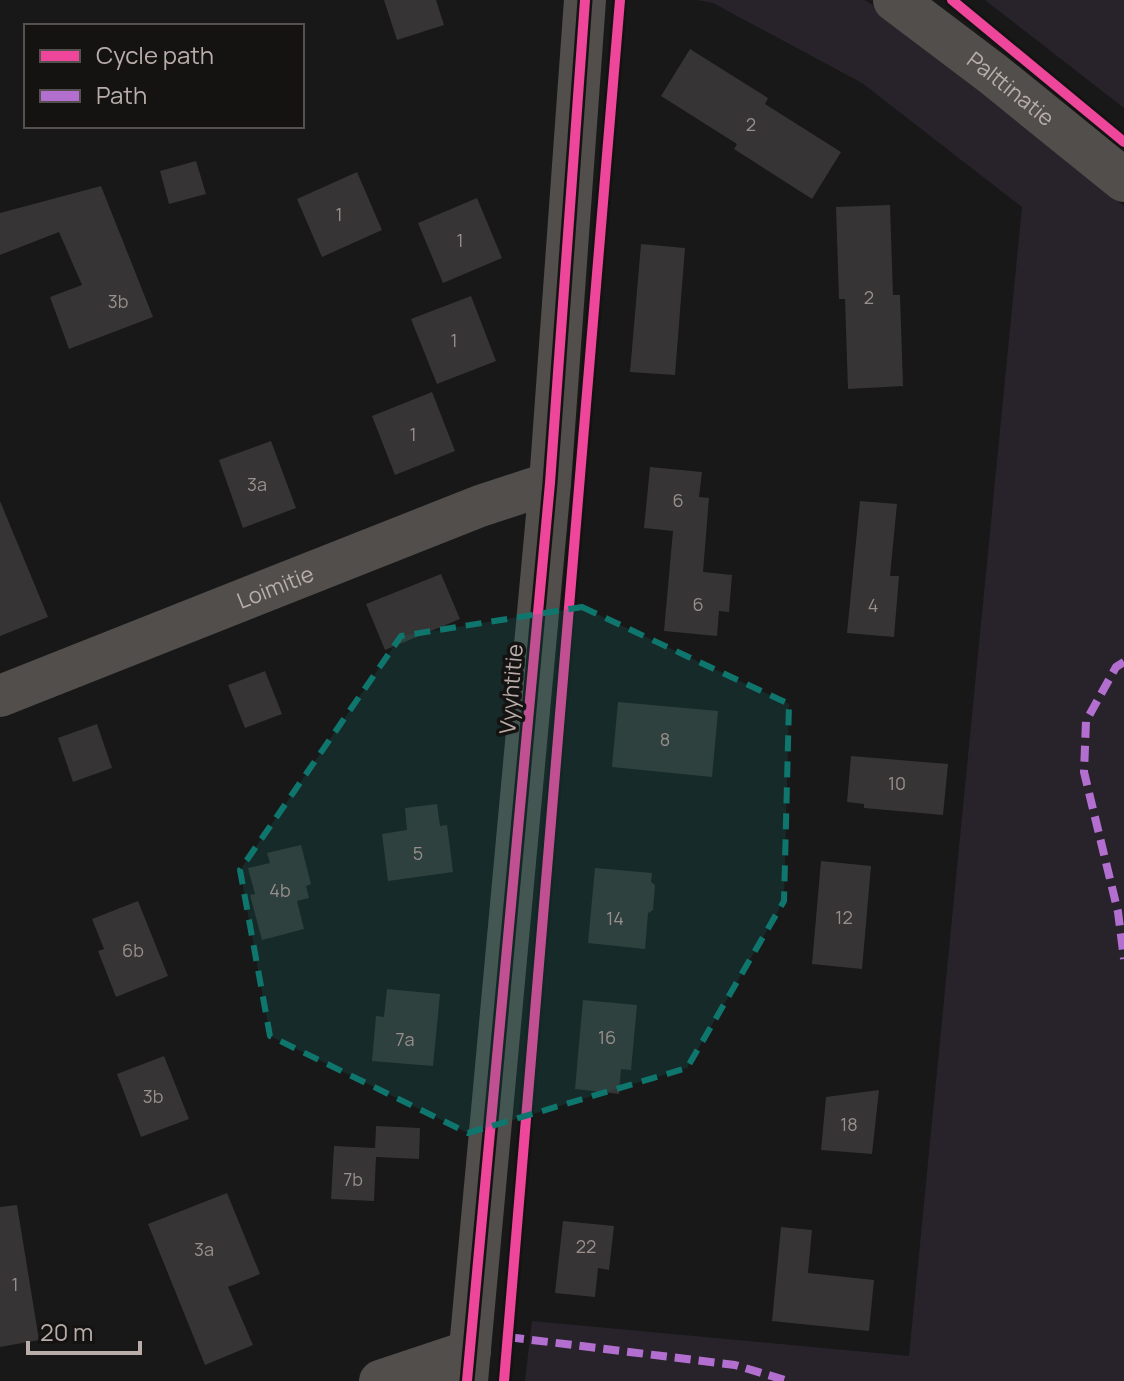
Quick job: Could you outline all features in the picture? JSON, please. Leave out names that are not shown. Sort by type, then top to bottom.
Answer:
[{"type":"street","name":"Vyyhtitie","points":[[468,1366],[550,483],[585,0]]},
{"type":"street","name":"Palttinatie","points":[[895,0],[1124,180]]},
{"type":"street","name":"Loimitie","points":[[0,696],[465,512],[550,483]]},
{"type":"street","points":[[380,1381],[468,1366]]},
{"type":"highlighted area","points":[[582,607],[789,704],[784,901],[687,1068],[468,1133],[270,1036],[240,870],[401,636]]},
{"type":"shaded area","points":[[697,0],[864,0],[882,10],[1124,206],[1124,1381],[525,1381],[532,1321],[909,1356],[1022,207],[862,83],[713,3]]},
{"type":"shaded area","points":[[985,0],[1124,0],[1124,108]]},
{"type":"building","points":[[384,0],[436,0],[444,25],[397,40]]},
{"type":"building","points":[[690,49],[768,98],[765,104],[841,152],[812,199],[734,149],[737,144],[661,96]]},
{"type":"building","points":[[196,161],[206,194],[169,204],[160,171]]},
{"type":"building","points":[[357,172],[382,230],[322,257],[297,199]]},
{"type":"building","points":[[101,186],[153,317],[69,349],[50,297],[82,285],[59,232],[0,255],[0,213]]},
{"type":"building","points":[[477,198],[502,258],[443,283],[418,223]]},
{"type":"building","points":[[890,205],[893,295],[900,295],[903,386],[848,389],[845,299],[839,299],[836,207]]},
{"type":"building","points":[[641,244],[685,248],[675,375],[630,372]]},
{"type":"building","points":[[471,296],[496,361],[437,384],[411,319]]},
{"type":"building","points":[[432,392],[455,451],[395,475],[372,416]]},
{"type":"building","points":[[271,441],[296,508],[243,528],[219,460]]},
{"type":"building","points":[[650,467],[702,472],[699,497],[709,498],[703,572],[732,575],[729,612],[719,611],[717,636],[664,631],[673,531],[644,528]]},
{"type":"building","points":[[0,501],[48,617],[0,636]]},
{"type":"building","points":[[860,501],[897,504],[890,576],[899,576],[894,637],[847,633]]},
{"type":"building","points":[[441,574],[460,619],[385,650],[366,604]]},
{"type":"building","points":[[265,671],[282,714],[245,728],[228,685]]},
{"type":"building","points":[[618,702],[718,711],[712,777],[612,767]]},
{"type":"building","points":[[97,724],[112,768],[73,782],[58,738]]},
{"type":"building","points":[[851,756],[948,764],[943,815],[864,808],[864,804],[847,802]]},
{"type":"building","points":[[437,804],[440,826],[447,825],[453,872],[388,881],[382,834],[407,830],[405,808]]},
{"type":"building","points":[[301,845],[311,884],[306,886],[309,898],[297,901],[304,929],[262,940],[250,895],[255,894],[248,868],[270,863],[267,853]]},
{"type":"building","points":[[821,861],[871,866],[862,969],[812,964]]},
{"type":"building","points":[[595,868],[652,873],[651,882],[655,885],[653,910],[648,913],[645,949],[588,943]]},
{"type":"building","points":[[138,901],[168,976],[116,997],[98,951],[104,949],[92,919]]},
{"type":"building","points":[[387,989],[440,994],[433,1066],[372,1061],[376,1016],[384,1017]]},
{"type":"building","points":[[583,1000],[637,1005],[631,1070],[621,1069],[619,1094],[575,1089]]},
{"type":"building","points":[[164,1056],[189,1119],[141,1137],[117,1074]]},
{"type":"building","points":[[879,1090],[872,1154],[821,1150],[826,1097]]},
{"type":"building","points":[[376,1126],[420,1128],[419,1159],[376,1157],[374,1201],[331,1199],[334,1146],[375,1148]]},
{"type":"building","points":[[227,1193],[260,1274],[228,1287],[253,1345],[205,1365],[148,1224]]},
{"type":"building","points":[[17,1205],[39,1340],[0,1347],[0,1207]]},
{"type":"building","points":[[563,1221],[614,1226],[609,1270],[598,1268],[595,1297],[555,1293]]},
{"type":"building","points":[[781,1227],[812,1230],[808,1273],[874,1280],[869,1331],[772,1321]]},
{"type":"marked path","points":[[1124,662],[1116,667],[1086,721],[1084,772],[1118,912],[1124,959]]},
{"type":"marked path","points":[[508,1337],[735,1365],[788,1381]]},
{"type":"cycle path","points":[[467,1381],[550,483],[585,0]]},
{"type":"cycle path","points":[[504,1381],[620,0]]},
{"type":"cycle path","points":[[952,0],[1124,142]]}]
